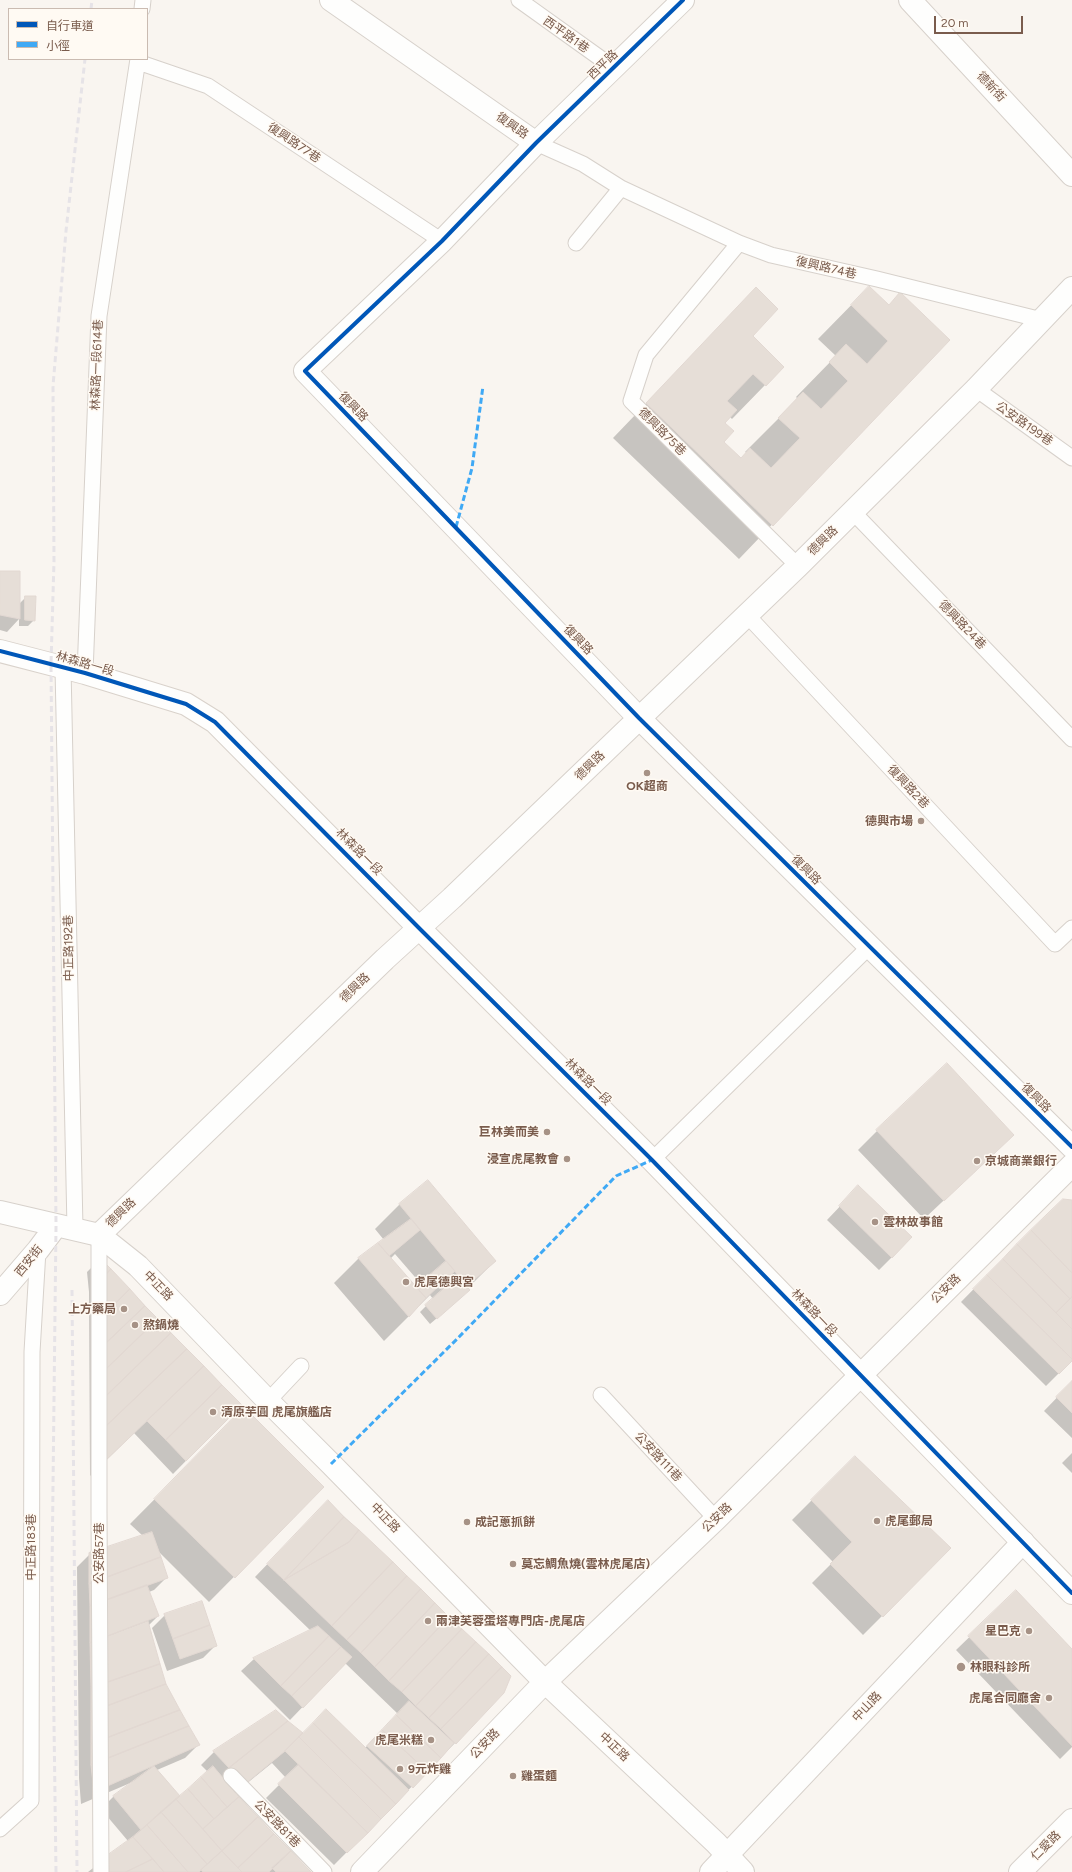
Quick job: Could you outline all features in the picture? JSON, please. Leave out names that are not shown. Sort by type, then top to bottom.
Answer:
[{"type":"street","name":"復興路","points":[[331,0],[536,143],[442,242],[305,371],[639,718],[1072,1147]]},
{"type":"street","name":"西平路","points":[[536,143],[683,0]]},
{"type":"street","name":"德新街","points":[[910,0],[1072,175]]},
{"type":"street","name":"德興路","points":[[100,1234],[452,898],[746,614],[798,566],[976,389],[1042,320],[1068,297]]},
{"type":"street","name":"林森路一段","points":[[0,651],[85,673],[186,704],[216,722],[419,928],[652,1160],[1072,1593]]},
{"type":"street","name":"公安路","points":[[362,1872],[545,1682],[716,1519],[860,1374],[1072,1165]]},
{"type":"street","name":"中正路","points":[[0,1212],[100,1234],[138,1266],[268,1401],[545,1682],[743,1872]]},
{"type":"street","name":"西安街","points":[[0,1294],[38,1250],[65,1227]]},
{"type":"street","name":"中山路","points":[[711,1872],[1022,1542]]},
{"type":"street","name":"仁愛路","points":[[1020,1872],[1072,1820]]},
{"type":"lane","name":"西平路1巷","points":[[519,0],[614,68]]},
{"type":"lane","name":"復興路77巷","points":[[138,60],[208,86],[442,242]]},
{"type":"lane","name":"林森路一段614巷","points":[[85,673],[99,316],[138,60]]},
{"type":"lane","name":"復興路74巷","points":[[536,143],[583,164],[621,188],[739,243],[771,255],[1042,320]]},
{"type":"lane","points":[[576,243],[621,188]]},
{"type":"lane","name":"德興路75巷","points":[[739,243],[646,355],[631,401],[798,566]]},
{"type":"lane","name":"公安路199巷","points":[[976,389],[1072,458]]},
{"type":"lane","name":"德興路24巷","points":[[853,512],[1072,739]]},
{"type":"lane","name":"復興路2巷","points":[[746,614],[1055,944],[1072,928]]},
{"type":"lane","name":"中正路192巷","points":[[62,668],[65,1227]]},
{"type":"lane","points":[[652,1160],[869,947]]},
{"type":"lane","name":"公安路57巷","points":[[100,1234],[98,1511],[101,1872]]},
{"type":"lane","name":"中正路183巷","points":[[0,1830],[31,1801],[32,1352],[38,1250]]},
{"type":"lane","points":[[268,1401],[301,1366]]},
{"type":"lane","name":"公安路111巷","points":[[600,1395],[716,1519]]},
{"type":"lane","name":"公安路81巷","points":[[231,1776],[324,1872]]},
{"type":"building","points":[[869,286],[889,305],[900,292],[950,340],[773,526],[646,403],[756,287],[778,309],[753,336],[784,367],[766,386],[753,374],[727,401],[737,410],[725,423],[734,431],[724,442],[741,458],[750,448],[771,468],[800,438],[778,418],[803,392],[821,409],[848,381],[829,362],[846,344],[867,364],[888,341],[851,305]]},
{"type":"building","points":[[0,571],[20,571],[20,619],[0,615]]},
{"type":"building","points":[[25,596],[36,596],[35,621],[25,620]]},
{"type":"building","points":[[947,1063],[1014,1135],[944,1201],[876,1130]]},
{"type":"building","points":[[428,1180],[496,1261],[467,1286],[399,1204]]},
{"type":"building","name":"雲林故事館","points":[[858,1185],[912,1237],[892,1258],[839,1206]]},
{"type":"building","points":[[1063,1199],[1072,1200],[1072,1273],[1031,1230]]},
{"type":"building","points":[[411,1219],[420,1230],[389,1256],[378,1243]]},
{"type":"building","points":[[1031,1230],[1072,1273],[1072,1297],[1070,1299],[1017,1244]]},
{"type":"building","points":[[378,1243],[426,1298],[409,1317],[358,1258]]},
{"type":"building","points":[[1017,1244],[1070,1299],[1056,1313],[1003,1259]]},
{"type":"building","points":[[100,1258],[111,1269],[102,1279]]},
{"type":"building","points":[[1003,1259],[1072,1329],[1072,1359],[987,1275]]},
{"type":"building","points":[[446,1261],[455,1271],[426,1298],[416,1287]]},
{"type":"building","points":[[111,1269],[130,1289],[101,1318],[102,1279]]},
{"type":"building","points":[[987,1275],[1072,1359],[1072,1361],[1059,1374],[973,1289]]},
{"type":"building","points":[[458,1276],[470,1290],[437,1319],[425,1305]]},
{"type":"building","points":[[130,1289],[145,1306],[102,1347],[101,1318]]},
{"type":"building","points":[[1072,1297],[1072,1329],[1056,1313]]},
{"type":"building","points":[[145,1306],[158,1319],[102,1373],[102,1347]]},
{"type":"building","points":[[158,1319],[171,1333],[102,1400],[102,1373]]},
{"type":"building","points":[[171,1333],[187,1349],[102,1430],[102,1400]]},
{"type":"building","points":[[187,1349],[204,1366],[102,1464],[102,1430]]},
{"type":"building","points":[[204,1366],[222,1385],[166,1440],[147,1421]]},
{"type":"building","points":[[1072,1381],[1072,1413],[1056,1397]]},
{"type":"building","points":[[222,1385],[242,1405],[186,1461],[166,1440]]},
{"type":"building","points":[[244,1407],[324,1487],[235,1578],[154,1499]]},
{"type":"building","name":"虎尾郵局","points":[[855,1456],[951,1548],[883,1617],[830,1564],[852,1542],[811,1500]]},
{"type":"building","points":[[328,1500],[344,1517],[284,1580],[267,1564]]},
{"type":"building","points":[[344,1517],[359,1530],[349,1542],[284,1580]]},
{"type":"building","points":[[359,1530],[393,1562],[332,1626],[284,1580],[349,1542]]},
{"type":"building","points":[[152,1532],[161,1557],[89,1584],[89,1553]]},
{"type":"building","points":[[161,1557],[168,1578],[90,1606],[89,1584]]},
{"type":"building","points":[[393,1562],[407,1576],[347,1640],[332,1626]]},
{"type":"building","points":[[407,1576],[421,1589],[361,1653],[347,1640]]},
{"type":"building","points":[[147,1585],[159,1616],[90,1643],[90,1606]]},
{"type":"building","points":[[421,1589],[435,1603],[375,1667],[361,1653]]},
{"type":"building","name":"虎尾合同廳舍","points":[[1016,1590],[1072,1649],[1072,1746],[968,1636]]},
{"type":"building","points":[[202,1601],[210,1625],[173,1639],[164,1614]]},
{"type":"building","points":[[435,1603],[449,1617],[389,1681],[375,1667]]},
{"type":"building","points":[[449,1617],[462,1629],[402,1692],[389,1681]]},
{"type":"building","points":[[148,1621],[160,1664],[91,1688],[90,1643]]},
{"type":"building","points":[[210,1625],[217,1646],[180,1659],[173,1639]]},
{"type":"building","points":[[318,1626],[329,1636],[281,1686],[253,1658]]},
{"type":"building","points":[[462,1629],[476,1642],[416,1706],[402,1692]]},
{"type":"building","points":[[329,1636],[341,1647],[292,1696],[281,1686]]},
{"type":"building","points":[[476,1642],[489,1654],[429,1718],[416,1706]]},
{"type":"building","points":[[341,1647],[352,1657],[303,1708],[292,1696]]},
{"type":"building","points":[[489,1654],[502,1667],[441,1729],[429,1718]]},
{"type":"building","points":[[160,1664],[166,1684],[91,1712],[91,1688]]},
{"type":"building","points":[[502,1667],[511,1676],[504,1693],[456,1744],[441,1729]]},
{"type":"building","points":[[166,1684],[180,1710],[91,1744],[91,1712]]},
{"type":"building","points":[[409,1701],[454,1743],[441,1758],[396,1715]]},
{"type":"building","points":[[326,1709],[409,1790],[396,1804],[313,1723]]},
{"type":"building","points":[[180,1710],[189,1726],[91,1765],[91,1744]]},
{"type":"building","points":[[276,1710],[288,1721],[229,1768],[213,1751]]},
{"type":"building","points":[[396,1715],[441,1758],[428,1772],[382,1730]]},
{"type":"building","points":[[288,1721],[303,1733],[285,1751],[244,1785],[229,1768]]},
{"type":"building","points":[[313,1723],[396,1804],[381,1819],[299,1737]]},
{"type":"building","points":[[189,1726],[200,1745],[94,1792],[91,1765]]},
{"type":"building","points":[[382,1730],[428,1772],[413,1788],[367,1746]]},
{"type":"building","points":[[299,1737],[381,1819],[368,1833],[285,1751]]},
{"type":"building","points":[[298,1765],[368,1833],[347,1853],[278,1784]]},
{"type":"building","points":[[154,1766],[180,1796],[141,1830],[113,1796]]},
{"type":"building","points":[[213,1766],[239,1797],[227,1807],[201,1777]]},
{"type":"building","points":[[201,1777],[227,1807],[214,1819],[188,1789]]},
{"type":"building","points":[[188,1789],[214,1819],[203,1829],[176,1799]]},
{"type":"building","points":[[239,1797],[258,1817],[222,1851],[203,1829]]},
{"type":"building","points":[[176,1799],[222,1851],[207,1864],[161,1812]]},
{"type":"building","points":[[161,1812],[207,1864],[199,1872],[188,1872],[147,1825]]},
{"type":"building","points":[[258,1817],[274,1834],[238,1868],[222,1851]]},
{"type":"building","points":[[147,1825],[188,1872],[164,1872],[133,1837]]},
{"type":"building","points":[[274,1834],[291,1851],[269,1872],[242,1872],[238,1868]]},
{"type":"building","points":[[133,1837],[153,1859],[126,1872],[95,1872],[94,1865]]},
{"type":"building","points":[[222,1851],[242,1872],[203,1872],[201,1870]]},
{"type":"building","points":[[291,1851],[311,1872],[276,1872],[272,1868]]},
{"type":"building","points":[[153,1859],[164,1872],[126,1872]]},
{"type":"railway","points":[[91,8],[92,0]]},
{"type":"railway","points":[[56,1872],[52,1574],[56,1226],[51,664],[54,561],[53,386],[66,231],[85,60]]},
{"type":"railway","points":[[72,1290],[77,1872]]},
{"type":"marked path","points":[[456,527],[472,468],[483,386]]},
{"type":"marked path","points":[[331,1464],[457,1339],[616,1176],[652,1160]]},
{"type":"cycle path","points":[[683,0],[536,143],[442,241],[305,371],[639,718],[1072,1147]]},
{"type":"cycle path","points":[[0,651],[85,673],[186,704],[215,722],[652,1160],[1072,1593]]},
{"type":"place","name":"OK超商","points":[[647,773]]},
{"type":"place","name":"德興市場","points":[[921,821]]},
{"type":"place","name":"巨林美而美","points":[[547,1132]]},
{"type":"place","name":"浸宣虎尾教會","points":[[567,1159]]},
{"type":"place","name":"京城商業銀行","points":[[977,1161]]},
{"type":"place","name":"雲林故事館","points":[[875,1222]]},
{"type":"place","name":"虎尾德興宮","points":[[406,1282]]},
{"type":"place","name":"上方藥局","points":[[124,1309]]},
{"type":"place","name":"熬鍋燒","points":[[135,1325]]},
{"type":"place","name":"清原芋圓 虎尾旗艦店","points":[[213,1412]]},
{"type":"place","name":"虎尾郵局","points":[[877,1521]]},
{"type":"place","name":"成記蔥抓餅","points":[[467,1522]]},
{"type":"place","name":"莫忘鯛魚燒(雲林虎尾店)","points":[[513,1564]]},
{"type":"place","name":"兩津芙蓉蛋塔專門店-虎尾店","points":[[428,1621]]},
{"type":"place","name":"星巴克","points":[[1029,1631]]},
{"type":"place","name":"林眼科診所","points":[[961,1667]]},
{"type":"place","name":"虎尾合同廳舍","points":[[1049,1698]]},
{"type":"place","name":"虎尾米糕","points":[[431,1740]]},
{"type":"place","name":"9元炸雞","points":[[400,1769]]},
{"type":"place","name":"雞蛋麵","points":[[513,1776]]}]
